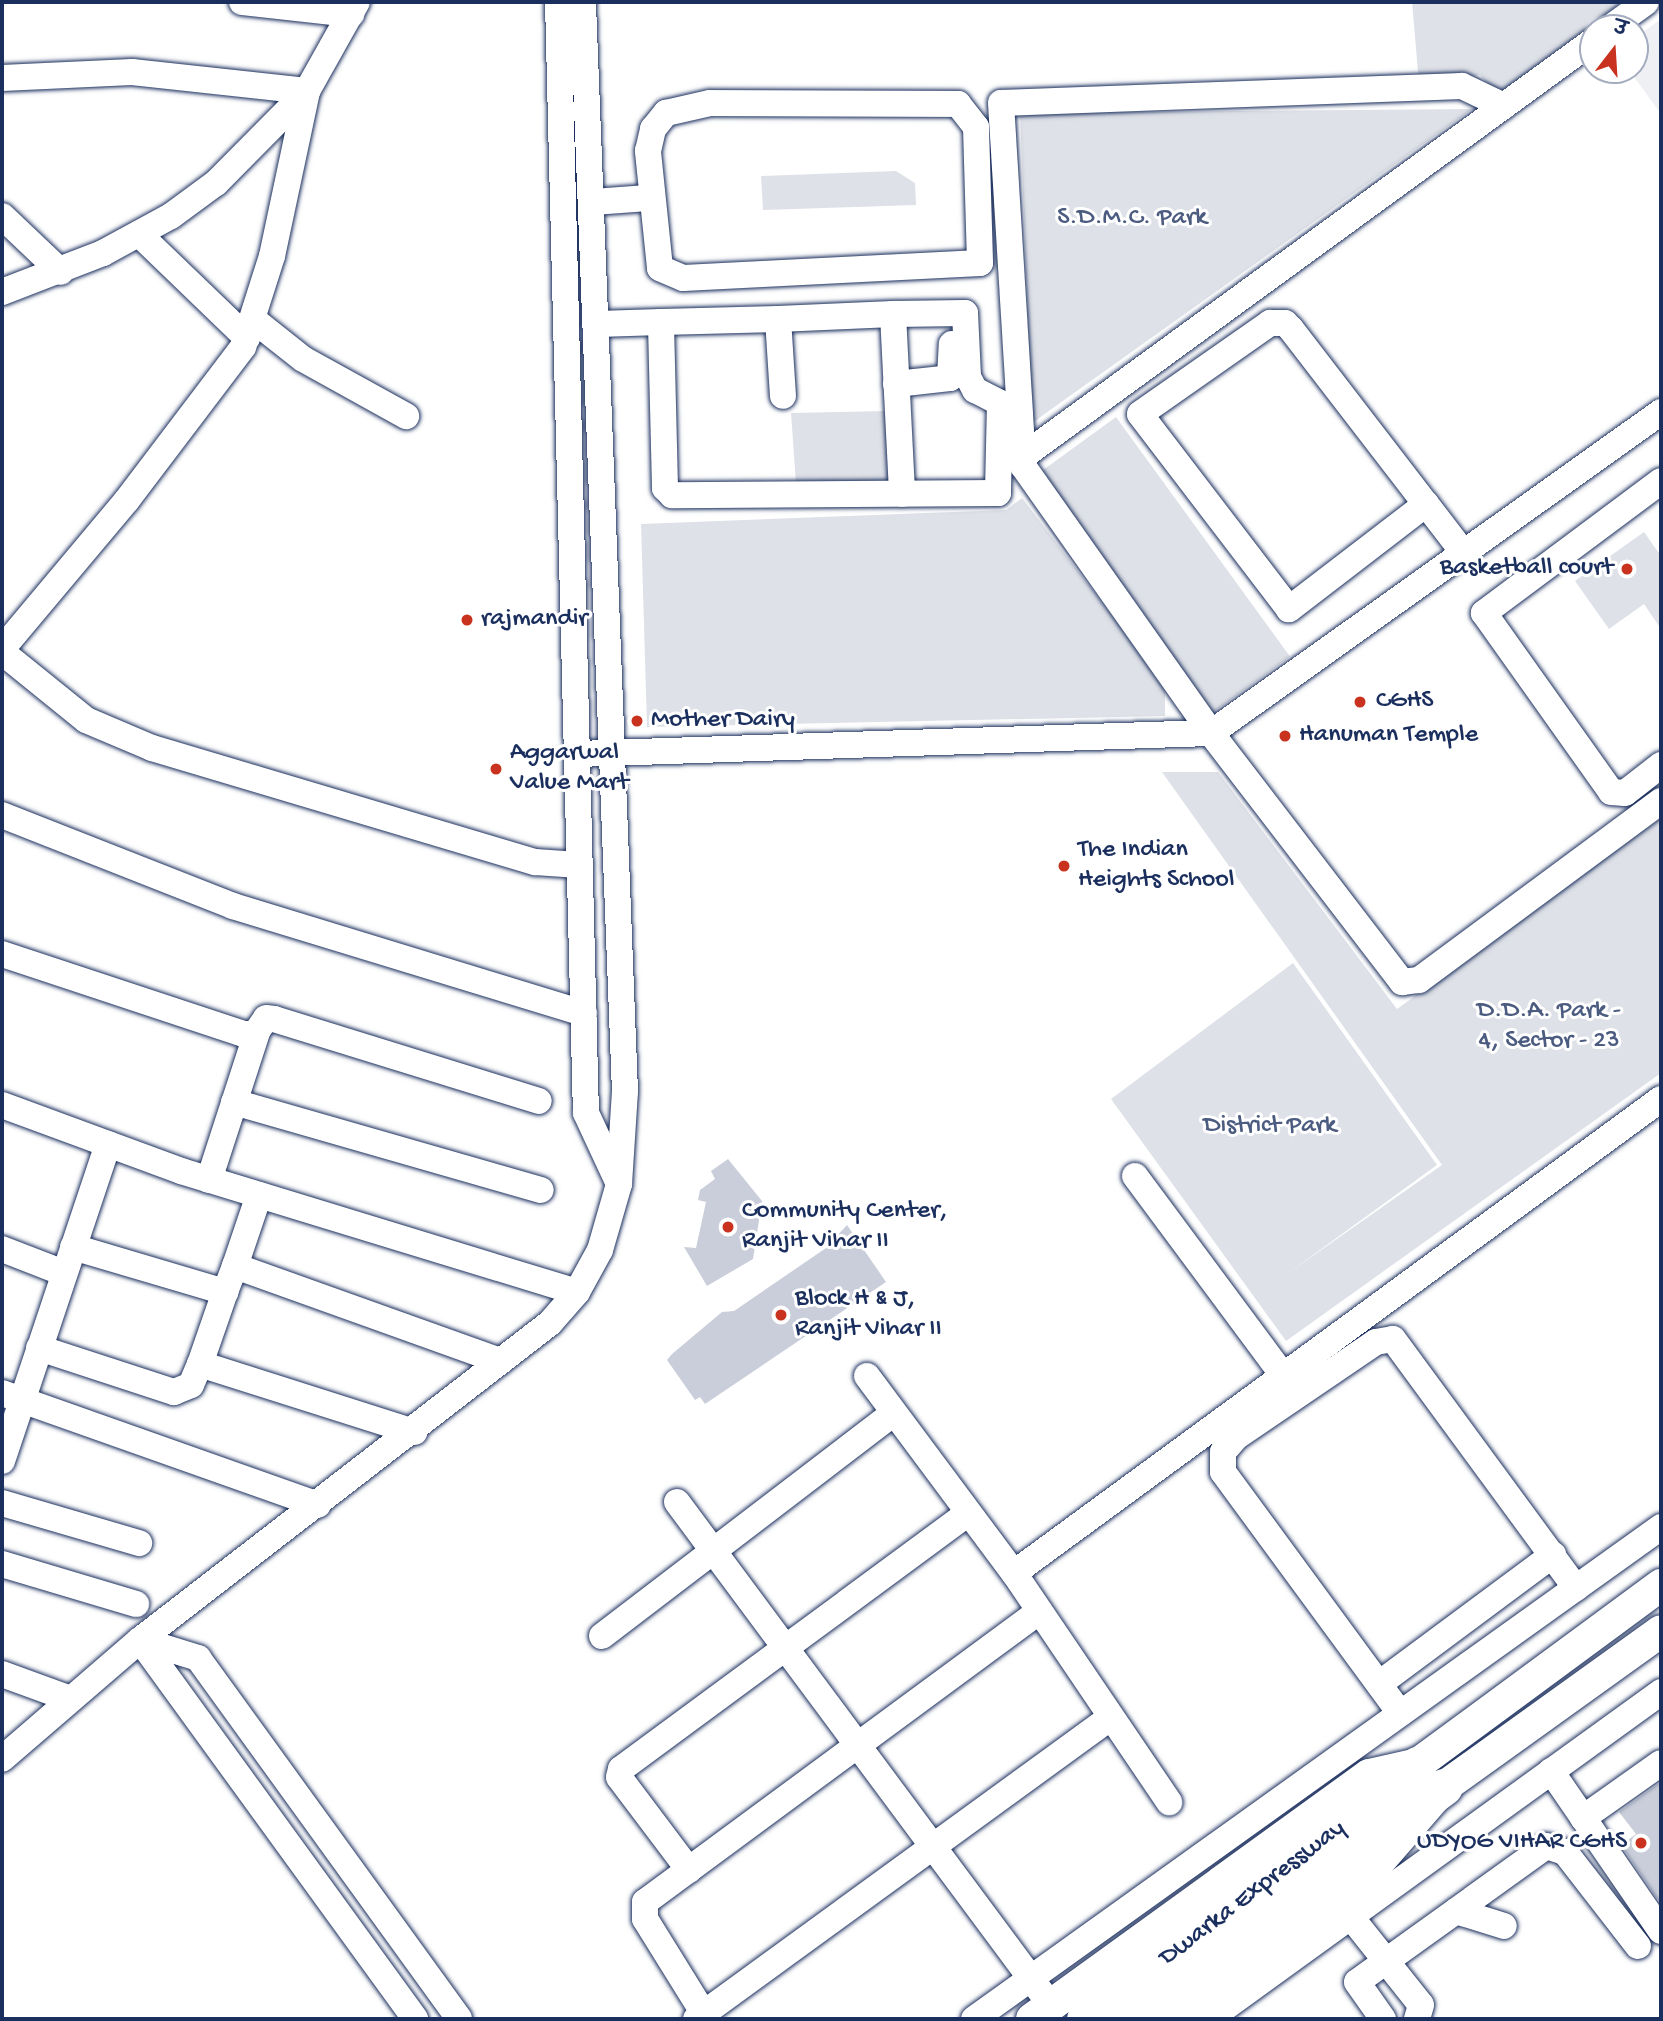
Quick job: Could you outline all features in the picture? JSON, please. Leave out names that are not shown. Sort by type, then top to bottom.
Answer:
[{"type":"highway","name":"Dwarka Expressway","points":[[1129,2019],[1196,1954],[1431,1776]]},
{"type":"highway","name":"Dwarka Expressway","points":[[1056,2015],[1196,1954]]},
{"type":"main road","points":[[1177,2019],[1357,1887],[1431,1776],[1661,1585]]},
{"type":"main road","points":[[1056,2015],[1369,1775],[1431,1776],[1661,1631]]},
{"type":"street","points":[[2,292],[61,272],[139,234],[216,183],[307,91],[354,8],[242,2]]},
{"type":"street","points":[[558,2],[586,1113],[619,1184]]},
{"type":"street","points":[[2,1759],[68,1698],[140,1640],[414,1432],[500,1361],[577,1292],[600,1250],[619,1184],[625,1092],[617,751],[583,2]]},
{"type":"street","points":[[1629,14],[1646,2]]},
{"type":"street","points":[[1022,457],[1579,51]]},
{"type":"street","points":[[2,78],[132,72],[307,91]]},
{"type":"street","points":[[1504,106],[1462,86],[1001,103],[1022,457],[1033,487],[1211,733],[1393,975],[1410,984],[1661,801]]},
{"type":"street","points":[[307,91],[251,329],[215,390],[2,651],[86,720],[152,748],[535,862],[579,865]]},
{"type":"street","points":[[958,104],[976,127],[982,256],[972,265],[673,278],[654,251],[648,198],[653,129],[685,105],[958,104]]},
{"type":"street","points":[[593,202],[648,198]]},
{"type":"street","points":[[2,216],[61,272]]},
{"type":"street","points":[[139,234],[251,329],[406,416]]},
{"type":"street","points":[[598,324],[893,314],[965,313],[971,383],[1000,403],[998,493],[672,495],[665,488],[660,322]]},
{"type":"street","points":[[893,314],[902,494]]},
{"type":"street","points":[[897,384],[950,378],[950,314]]},
{"type":"street","points":[[778,319],[783,396]]},
{"type":"street","points":[[1426,504],[1292,610],[1140,414],[1280,321],[1426,504],[1463,552]]},
{"type":"street","points":[[577,754],[1211,733],[1463,552],[1659,419]]},
{"type":"street","points":[[1661,481],[1484,613],[1611,792],[1625,793],[1661,765]]},
{"type":"street","points":[[2,814],[233,906],[584,1013]]},
{"type":"street","points":[[2,954],[244,1034],[257,1032]]},
{"type":"street","points":[[209,1180],[257,1032],[266,1018],[274,1018],[539,1101]]},
{"type":"street","points":[[1014,1573],[1282,1374],[1661,1099]]},
{"type":"street","points":[[234,1102],[541,1190]]},
{"type":"street","points":[[2,1105],[209,1180],[577,1292]]},
{"type":"street","points":[[2,1461],[13,1397],[39,1348],[108,1144]]},
{"type":"street","points":[[1135,1176],[1282,1374]]},
{"type":"street","points":[[39,1348],[174,1392],[191,1385],[260,1195]]},
{"type":"street","points":[[73,1247],[225,1292]]},
{"type":"street","points":[[2,1249],[64,1273]]},
{"type":"street","points":[[235,1266],[500,1361]]},
{"type":"street","points":[[1400,1713],[1223,1472],[1223,1452],[1236,1437],[1376,1342],[1393,1339],[1576,1588]]},
{"type":"street","points":[[200,1364],[414,1432]]},
{"type":"street","points":[[866,1376],[1014,1573],[1168,1802]]},
{"type":"street","points":[[13,1397],[318,1506]]},
{"type":"street","points":[[603,1636],[894,1413]]},
{"type":"street","points":[[677,1502],[1056,2015]]},
{"type":"street","points":[[2,1503],[139,1543]]},
{"type":"street","points":[[688,1870],[619,1777],[621,1769],[786,1650],[968,1513]]},
{"type":"street","points":[[974,2019],[1661,1527]]},
{"type":"street","points":[[1379,1684],[1553,1555]]},
{"type":"street","points":[[2,1563],[136,1604]]},
{"type":"street","points":[[1039,1611],[649,1897],[642,1912],[700,2016],[1111,1717]]},
{"type":"street","points":[[140,1640],[415,2019]]},
{"type":"street","points":[[140,1640],[198,1658],[460,2019]]},
{"type":"street","points":[[2,1674],[68,1698]]},
{"type":"street","points":[[1209,2019],[1661,1692]]},
{"type":"street","points":[[1583,1818],[1661,1763]]},
{"type":"street","points":[[1551,1772],[1661,1931]]},
{"type":"street","points":[[1383,2019],[1357,1982],[1546,1846],[1565,1852],[1638,1945]]},
{"type":"street","points":[[1456,1910],[1504,1926]]},
{"type":"street","points":[[1351,1917],[1421,2005],[1417,2019]]},
{"type":"shaded area","points":[[1661,19],[1661,114],[1639,84],[1649,84],[1649,28]]},
{"type":"green space","points":[[1412,2],[1622,2],[1606,14],[1579,14],[1579,34],[1498,95],[1480,75],[1419,83]]},
{"type":"green space","name":"S.D.M.C. Park","points":[[1472,109],[1032,423],[1020,113]]},
{"type":"green space","points":[[896,171],[915,183],[916,205],[763,210],[761,176]]},
{"type":"green space","points":[[886,411],[896,487],[796,484],[791,413]]},
{"type":"green space","points":[[1116,417],[1290,656],[1212,713],[1038,474]]},
{"type":"green space","points":[[1022,498],[1165,685],[1165,716],[647,727],[641,524],[1006,510]]},
{"type":"green space","name":"Basketball court","points":[[1644,532],[1661,556],[1661,629],[1644,604],[1609,629],[1575,581]]},
{"type":"green space","name":"D.D.A. Park - 4, Sector - 23","points":[[1162,772],[1218,772],[1397,1009],[1661,818],[1661,1073],[1286,1341],[1111,1099],[1293,963],[1437,1165],[1287,1274],[1442,1165]]},
{"type":"building","name":"Community Center, Ranjit Vihar II","points":[[728,1159],[762,1201],[753,1259],[707,1286],[684,1247],[696,1248],[706,1202],[698,1200],[700,1190],[715,1179],[711,1171]]},
{"type":"building","name":"Block H & J, Ranjit Vihar II","points":[[847,1225],[886,1282],[705,1404],[700,1397],[695,1400],[667,1360],[672,1354],[722,1312],[734,1311],[826,1248]]},
{"type":"building","name":"UDYOG VIHAR CGHS","points":[[1661,1782],[1661,1904],[1621,1845],[1636,1834],[1619,1812]]},
{"type":"place","name":"Basketball court","points":[[1627,569]]},
{"type":"place","name":"rajmandir","points":[[467,620]]},
{"type":"place","name":"CGHS","points":[[1360,702]]},
{"type":"place","name":"Mother Dairy","points":[[637,721]]},
{"type":"place","name":"Hanuman Temple","points":[[1285,736]]},
{"type":"place","name":"Aggarwal Value Mart","points":[[496,769]]},
{"type":"place","name":"The Indian Heights School","points":[[1064,866]]},
{"type":"place","name":"Community Center, Ranjit Vihar II","points":[[728,1227]]},
{"type":"place","name":"Block H & J, Ranjit Vihar II","points":[[781,1315]]},
{"type":"place","name":"UDYOG VIHAR CGHS","points":[[1641,1843]]},
{"type":"park label","name":"District Park","points":[[1270,1127]]}]
